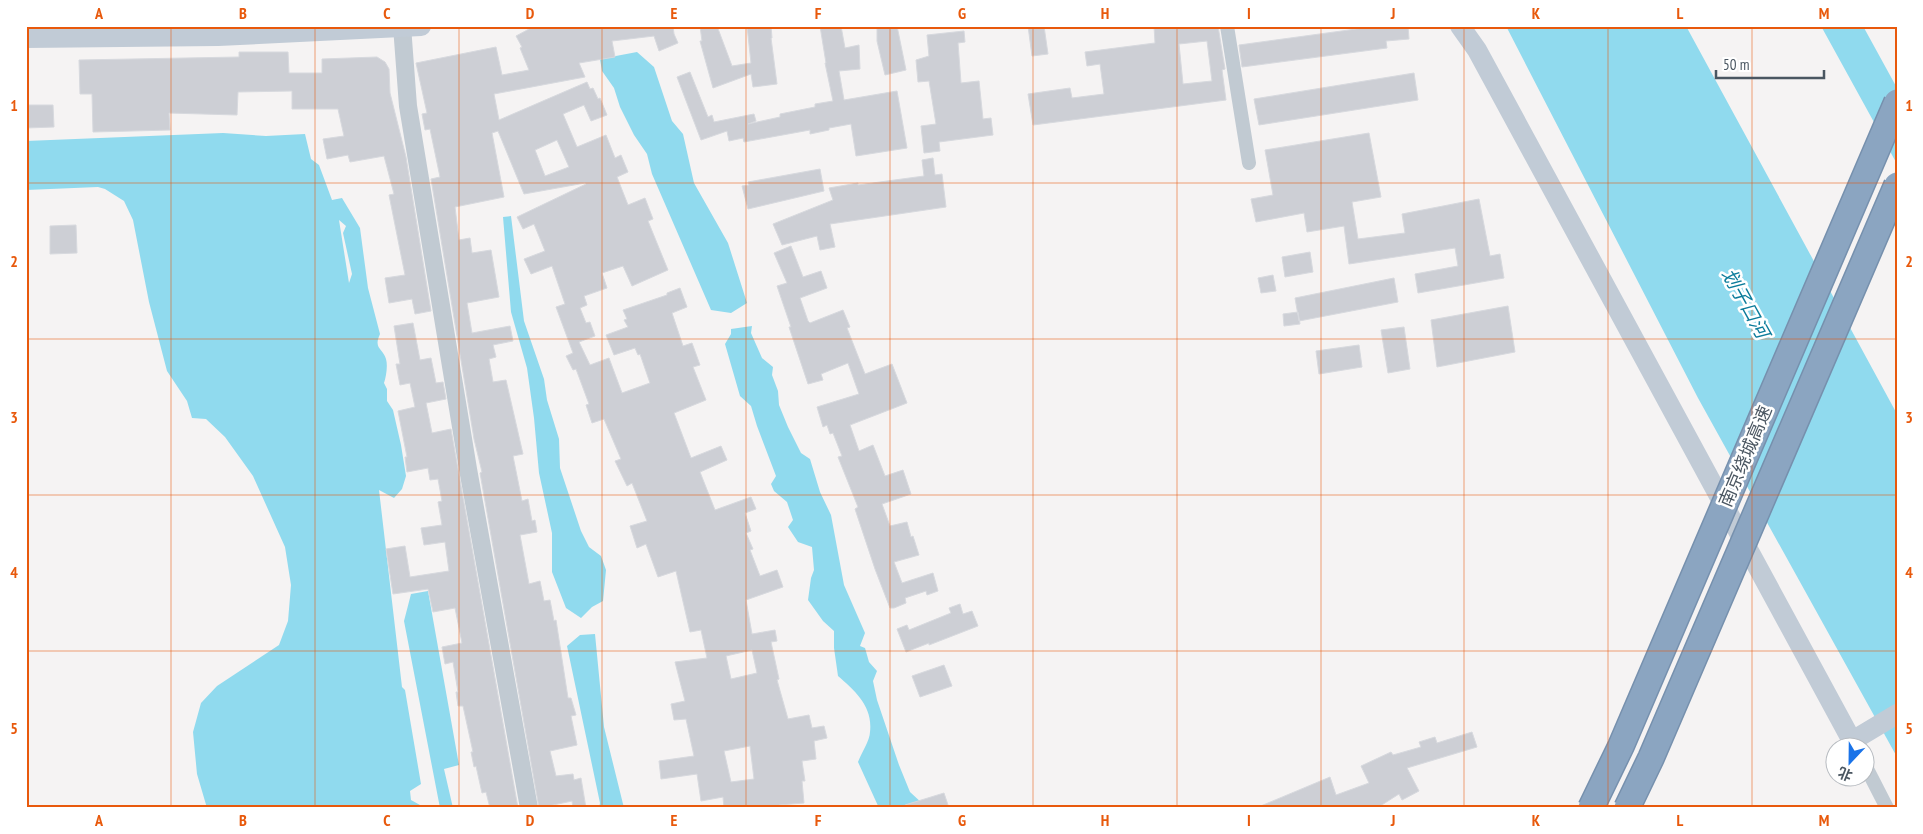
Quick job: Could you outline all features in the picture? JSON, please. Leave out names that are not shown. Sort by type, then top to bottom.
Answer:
[{"type":"highway","name":"南京绕城高速","points":[[1592,808],[1621,746],[1897,102]]},
{"type":"highway","name":"南京绕城高速","points":[[1627,808],[1651,758],[1897,185]]},
{"type":"main road","points":[[1460,26],[1477,50],[1854,736]]},
{"type":"main road","points":[[26,38],[218,36],[409,27]]},
{"type":"main road","points":[[1862,736],[1897,714]]},
{"type":"street","points":[[1227,26],[1249,163]]},
{"type":"street","points":[[409,27],[408,106],[468,468],[530,808]]},
{"type":"street","points":[[1876,786],[1887,808]]},
{"type":"water","name":"划子口河","points":[[1506,26],[1686,26],[1897,414],[1897,757],[1698,398]]},
{"type":"water","points":[[1821,26],[1863,26],[1897,88],[1897,164]]},
{"type":"water","points":[[637,52],[654,67],[672,121],[683,134],[694,183],[728,243],[747,303],[731,313],[711,310],[652,174],[647,154],[634,135],[620,107],[614,88],[602,71],[600,59]]},
{"type":"water","points":[[223,133],[266,136],[305,134],[311,159],[319,165],[332,200],[342,198],[360,228],[368,288],[380,334],[378,346],[385,355],[387,362],[384,383],[387,389],[387,401],[393,410],[406,476],[402,489],[394,498],[379,490],[402,687],[405,690],[421,784],[410,791],[411,800],[420,805],[420,808],[207,808],[197,774],[193,732],[201,703],[217,686],[279,645],[288,621],[291,585],[285,547],[253,476],[225,437],[206,419],[192,418],[187,401],[167,371],[149,302],[133,220],[124,201],[105,189],[98,187],[26,190],[26,141]],"holes":[[[339,220],[346,226],[343,233],[352,274],[349,283]]]},
{"type":"water","points":[[511,216],[524,321],[544,379],[547,400],[559,439],[560,468],[581,531],[589,547],[601,556],[606,570],[603,601],[592,607],[581,618],[566,608],[552,572],[552,533],[539,473],[527,368],[511,312],[503,217]]},
{"type":"water","points":[[752,326],[751,333],[762,358],[773,367],[772,375],[778,391],[779,405],[788,427],[801,453],[810,459],[820,492],[831,515],[844,585],[865,633],[860,646],[865,648],[869,662],[877,671],[873,681],[877,700],[910,792],[923,804],[915,808],[879,808],[858,762],[870,735],[869,714],[856,693],[838,676],[834,648],[834,631],[823,621],[808,600],[814,570],[812,547],[798,542],[788,527],[793,520],[787,502],[774,491],[771,484],[776,476],[751,406],[740,396],[725,344],[731,334],[731,329]]},
{"type":"water","points":[[428,591],[459,765],[444,769],[453,808],[440,808],[404,621],[411,594]]},
{"type":"water","points":[[595,634],[604,727],[624,808],[599,808],[600,803],[567,646],[580,635]]},
{"type":"building","points":[[541,26],[673,26],[678,43],[659,51],[654,36],[612,41],[615,57],[579,63],[585,77],[494,94],[499,120],[587,82],[590,89],[593,88],[598,99],[600,98],[607,115],[591,121],[584,105],[563,114],[577,147],[606,135],[615,158],[621,155],[628,172],[617,177],[628,205],[645,198],[653,219],[648,221],[668,270],[632,286],[623,266],[602,273],[607,288],[584,296],[587,305],[580,308],[586,323],[590,322],[595,336],[579,342],[590,365],[609,358],[622,393],[650,383],[640,354],[638,355],[635,348],[614,355],[606,335],[628,327],[624,320],[627,319],[623,310],[667,295],[667,293],[680,288],[687,307],[672,313],[683,346],[692,343],[700,365],[693,367],[706,400],[674,413],[691,458],[721,446],[727,460],[700,472],[715,510],[751,497],[756,509],[745,513],[751,531],[746,533],[753,549],[750,550],[760,576],[777,570],[783,587],[746,600],[752,634],[775,630],[777,641],[771,642],[779,679],[777,680],[788,719],[809,715],[812,728],[824,726],[827,738],[814,741],[816,759],[802,761],[805,781],[802,781],[804,803],[779,805],[779,808],[724,808],[723,797],[701,801],[697,774],[661,779],[659,761],[694,756],[686,719],[674,720],[671,704],[685,701],[675,662],[707,658],[701,630],[690,632],[676,571],[658,577],[646,544],[637,548],[630,526],[647,521],[632,483],[627,486],[615,461],[621,459],[604,419],[592,423],[586,405],[589,404],[576,369],[573,370],[566,356],[573,353],[556,307],[565,304],[552,266],[531,274],[524,259],[545,251],[534,224],[523,229],[517,217],[586,184],[524,194],[498,131],[492,133],[504,197],[455,207],[459,240],[470,238],[472,253],[491,250],[499,297],[467,303],[472,333],[510,326],[513,341],[493,345],[496,357],[489,359],[493,382],[506,380],[523,454],[513,456],[522,501],[528,499],[532,521],[535,520],[537,532],[520,535],[529,584],[540,581],[544,601],[550,600],[554,621],[556,620],[568,698],[571,698],[576,715],[571,716],[577,745],[550,751],[556,776],[573,774],[574,780],[581,778],[586,808],[573,808],[572,801],[539,808],[480,473],[482,472],[474,439],[431,179],[440,177],[430,129],[425,130],[422,114],[427,113],[416,63],[496,47],[502,75],[529,70],[520,48],[522,47],[516,36],[531,28]],"holes":[[[557,140],[569,167],[545,176],[535,150]],[[752,650],[757,673],[731,679],[726,656]],[[750,746],[754,779],[731,782],[724,751]]]},
{"type":"building","points":[[700,26],[717,26],[732,66],[751,63],[747,26],[771,26],[777,84],[753,87],[751,74],[713,88],[700,41],[702,41]]},
{"type":"building","points":[[820,26],[841,26],[845,48],[859,45],[860,69],[839,71],[844,100],[897,91],[907,148],[856,156],[851,124],[810,134],[810,130],[744,142],[743,138],[729,141],[727,131],[701,140],[677,77],[690,72],[708,117],[712,115],[714,122],[754,114],[756,121],[748,124],[780,117],[780,114],[815,107],[815,104],[833,101]]},
{"type":"building","points":[[877,26],[897,26],[906,70],[885,75],[877,41]]},
{"type":"building","points":[[1028,26],[1044,26],[1048,54],[1032,56]]},
{"type":"building","points":[[1154,26],[1218,26],[1225,69],[1222,70],[1226,100],[1033,125],[1028,94],[1070,88],[1072,98],[1104,94],[1100,64],[1087,66],[1085,52],[1155,43]],"holes":[[[1207,41],[1212,81],[1183,84],[1179,44]]]},
{"type":"building","points":[[1378,26],[1408,26],[1409,39],[1386,41],[1387,48],[1242,67],[1239,45]]},
{"type":"building","points":[[964,31],[965,42],[958,43],[961,83],[979,81],[983,119],[991,118],[993,135],[939,142],[940,151],[924,153],[921,126],[936,124],[929,81],[918,82],[916,60],[929,56],[927,35]]},
{"type":"building","points":[[239,52],[288,52],[289,73],[322,73],[322,59],[377,57],[385,62],[389,69],[390,93],[406,157],[431,311],[415,314],[412,299],[389,303],[385,278],[405,275],[389,195],[394,194],[384,156],[350,162],[348,155],[327,159],[323,139],[344,136],[338,109],[292,109],[292,91],[238,92],[237,115],[169,113],[170,130],[93,132],[92,94],[80,94],[79,60],[239,57]]},
{"type":"building","points":[[1414,73],[1418,100],[1259,125],[1254,99]]},
{"type":"building","points":[[26,105],[53,105],[54,127],[26,128]]},
{"type":"building","points":[[1369,133],[1381,197],[1352,202],[1358,239],[1405,233],[1402,214],[1479,199],[1490,256],[1500,254],[1504,278],[1418,293],[1415,274],[1458,266],[1455,248],[1349,264],[1344,226],[1307,232],[1304,213],[1256,222],[1251,199],[1273,195],[1265,150]]},
{"type":"building","points":[[933,158],[935,175],[942,174],[946,207],[830,224],[835,247],[820,250],[817,236],[782,245],[773,224],[833,200],[829,188],[924,176],[922,160]]},
{"type":"building","points":[[820,169],[824,191],[748,209],[742,186],[749,185],[748,182]]},
{"type":"building","points":[[76,225],[77,253],[50,254],[50,226]]},
{"type":"building","points":[[791,246],[803,277],[821,271],[827,288],[800,298],[808,321],[810,323],[843,310],[850,327],[847,328],[865,374],[892,364],[907,403],[850,425],[859,451],[873,445],[885,476],[903,470],[911,494],[882,504],[890,526],[907,522],[919,555],[894,562],[902,583],[933,573],[938,591],[927,595],[926,591],[905,598],[906,603],[894,608],[890,608],[875,569],[855,509],[858,507],[838,457],[842,456],[833,433],[830,434],[827,425],[823,427],[817,407],[859,394],[848,363],[821,374],[823,380],[808,384],[777,286],[787,283],[774,253]]},
{"type":"building","points":[[1310,252],[1313,272],[1285,277],[1282,257]]},
{"type":"building","points":[[1273,275],[1276,291],[1261,293],[1258,278]]},
{"type":"building","points":[[1394,278],[1398,302],[1299,321],[1295,298]]},
{"type":"building","points":[[1508,306],[1515,352],[1437,367],[1431,320]]},
{"type":"building","points":[[1298,312],[1300,324],[1284,326],[1283,314]]},
{"type":"building","points":[[413,323],[420,360],[431,358],[436,383],[443,382],[446,399],[426,403],[432,433],[451,429],[518,808],[490,808],[486,792],[482,793],[476,766],[474,767],[471,752],[473,752],[463,706],[458,706],[456,692],[458,692],[453,662],[445,664],[442,647],[462,643],[455,608],[433,612],[428,589],[393,594],[386,549],[405,546],[410,577],[449,571],[445,542],[424,545],[421,528],[442,525],[438,502],[442,501],[438,479],[430,480],[428,468],[407,472],[405,457],[407,457],[398,411],[415,407],[410,383],[400,385],[396,364],[400,364],[394,326]]},
{"type":"building","points":[[1404,327],[1410,369],[1388,373],[1381,330]]},
{"type":"building","points":[[1359,345],[1362,367],[1319,374],[1316,351]]},
{"type":"building","points":[[960,604],[963,614],[972,611],[978,626],[906,652],[897,629],[907,625],[909,630],[951,613],[949,608]]},
{"type":"building","points":[[944,665],[952,686],[920,697],[912,676]]},
{"type":"building","points":[[1472,732],[1477,747],[1407,768],[1419,791],[1402,800],[1399,794],[1377,808],[1256,808],[1330,777],[1336,795],[1369,783],[1361,766],[1391,752],[1393,755],[1421,747],[1419,742],[1435,737],[1437,743]]},
{"type":"building","points":[[944,793],[949,808],[906,808],[905,805]]}]
